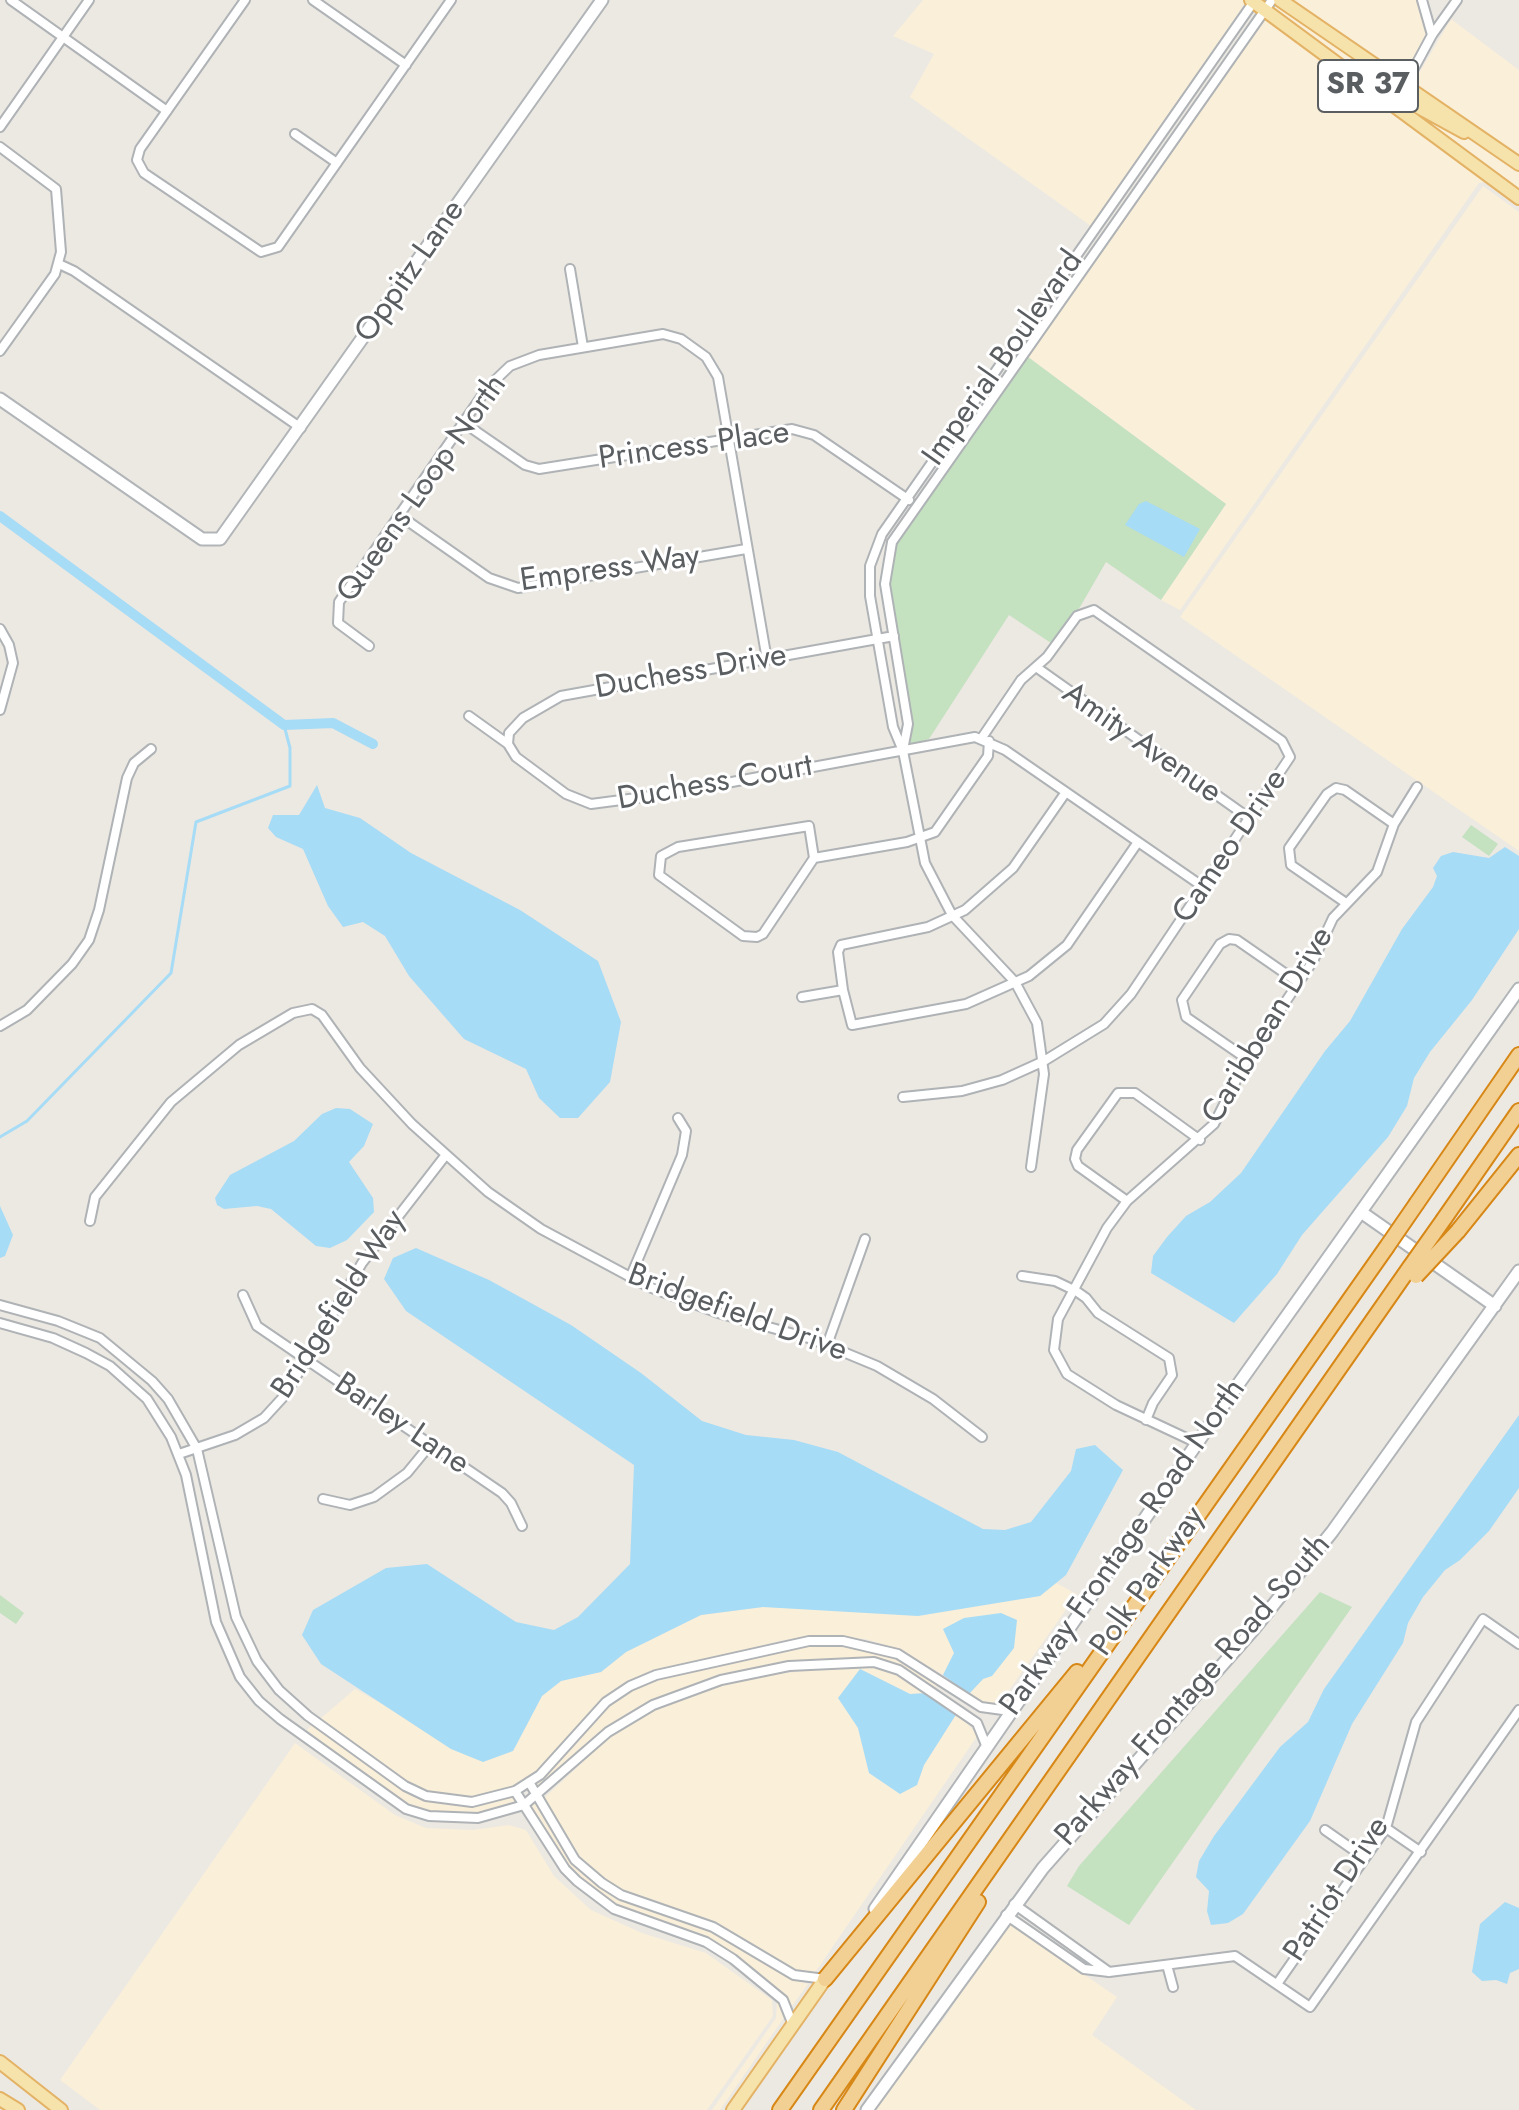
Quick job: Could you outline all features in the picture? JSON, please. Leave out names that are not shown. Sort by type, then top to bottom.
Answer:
[{"type":"highway","name":"Polk Parkway","points":[[780,2110],[1519,1055]]},
{"type":"highway","name":"Polk Parkway","points":[[821,2110],[1365,1329],[1413,1272],[1444,1219],[1519,1111]]},
{"type":"highway","points":[[1413,1272],[1458,1231],[1519,1155]]},
{"type":"highway","points":[[825,1979],[1130,1611]]},
{"type":"highway","points":[[844,2110],[1067,1759]]},
{"type":"main road","name":"Oppitz Lane","points":[[0,399],[202,539],[216,540],[226,534],[602,0]]},
{"type":"main road","name":"SR 37","points":[[1280,0],[1519,164]]},
{"type":"main road","name":"SR 37","points":[[1253,1],[1269,5],[1389,103],[1519,198]]},
{"type":"main road","points":[[1389,103],[1411,103],[1448,125],[1479,136]]},
{"type":"main road","name":"Parkway Frontage Road North","points":[[733,2110],[1197,1443],[1519,989]]},
{"type":"main road","points":[[1361,1212],[1495,1306]]},
{"type":"main road","name":"Parkway Frontage Road South","points":[[867,2110],[1014,1904],[1292,1581],[1519,1271]]},
{"type":"main road","points":[[0,2062],[61,2110]]},
{"type":"main road","points":[[0,2099],[18,2110]]},
{"type":"street","points":[[11,0],[167,111]]},
{"type":"street","points":[[0,127],[89,0]]},
{"type":"street","points":[[245,0],[140,149],[137,160],[140,169],[156,182],[251,249],[267,252],[278,247],[451,0]]},
{"type":"street","points":[[313,0],[406,65]]},
{"type":"street","points":[[1422,0],[1432,35]]},
{"type":"street","points":[[1405,85],[1432,35],[1457,0]]},
{"type":"street","name":"Imperial Boulevard","points":[[1031,1167],[1044,1061],[1037,1023],[1015,982],[952,915],[925,863],[903,751],[893,727],[870,596],[870,566],[882,534],[906,498],[1253,1]]},
{"type":"street","name":"Imperial Boulevard","points":[[903,751],[908,724],[885,584],[887,559],[896,535],[1269,5]]},
{"type":"street","points":[[295,134],[337,163]]},
{"type":"street","points":[[0,147],[56,189],[59,264],[0,351]]},
{"type":"street","points":[[59,264],[74,271],[301,428]]},
{"type":"street","points":[[570,269],[583,347]]},
{"type":"street","name":"Queens Loop North","points":[[369,646],[338,623],[336,614],[348,588],[488,387],[510,366],[539,355],[663,334],[681,339],[713,365],[767,660]]},
{"type":"street","name":"Princess Place","points":[[464,423],[525,465],[539,469],[784,429],[814,435],[916,505]]},
{"type":"street","name":"Empress Way","points":[[399,515],[489,578],[518,588],[746,549]]},
{"type":"street","name":"Cameo Drive","points":[[903,1097],[980,1087],[1044,1061],[1092,1034],[1116,1013],[1288,762],[1289,751],[1282,741],[1094,610],[1077,616],[1036,667],[1021,680],[985,740],[988,756],[941,826],[920,838]]},
{"type":"street","points":[[0,629],[9,645],[13,671],[0,710]]},
{"type":"street","name":"Duchess Drive","points":[[508,744],[509,733],[523,718],[561,696],[894,636]]},
{"type":"street","name":"Amity Avenue","points":[[1036,667],[1249,818]]},
{"type":"street","name":"Duchess Court","points":[[469,716],[508,744],[516,757],[566,794],[591,804],[975,737],[985,740]]},
{"type":"street","points":[[985,740],[1202,886]]},
{"type":"street","points":[[0,1026],[27,1010],[72,964],[89,940],[99,910],[127,778],[134,763],[151,749]]},
{"type":"street","name":"Caribbean Drive","points":[[1197,1443],[1146,1420],[1075,1381],[1057,1360],[1055,1329],[1107,1228],[1127,1201],[1200,1140],[1222,1112],[1247,1059],[1299,983],[1333,918],[1377,872],[1394,824],[1417,787]]},
{"type":"street","points":[[1346,903],[1291,865],[1289,848],[1327,794],[1336,788],[1345,790],[1394,824]]},
{"type":"street","points":[[1066,792],[1024,854],[999,882],[965,910],[911,932],[844,943],[838,952],[852,1025],[863,1026],[966,1004],[1029,976],[1067,945],[1138,842]]},
{"type":"street","points":[[814,858],[809,826],[678,847],[661,856],[658,867],[665,882],[750,937],[763,934],[814,858],[920,838]]},
{"type":"street","points":[[1247,1059],[1186,1017],[1182,1000],[1220,944],[1229,939],[1237,940],[1299,983]]},
{"type":"street","points":[[802,997],[843,990]]},
{"type":"street","name":"Bridgefield Drive","points":[[90,1221],[95,1197],[171,1102],[239,1045],[302,1009],[322,1015],[377,1088],[445,1156],[541,1229],[630,1278],[718,1313],[827,1345],[905,1382],[982,1437]]},
{"type":"street","points":[[1127,1201],[1078,1166],[1075,1159],[1077,1150],[1118,1093],[1135,1093],[1200,1140]]},
{"type":"street","points":[[630,1278],[682,1155],[686,1131],[678,1118]]},
{"type":"street","name":"Bridgefield Way","points":[[179,1454],[235,1435],[264,1418],[286,1394],[362,1263],[445,1156]]},
{"type":"street","points":[[827,1345],[865,1239]]},
{"type":"street","points":[[1022,1276],[1055,1281],[1076,1291],[1098,1313],[1172,1363],[1172,1375],[1153,1403],[1146,1420]]},
{"type":"street","name":"Barley Lane","points":[[243,1295],[257,1326],[502,1493],[511,1503],[522,1526]]},
{"type":"street","points":[[0,1305],[82,1329],[124,1354],[168,1399],[197,1449],[236,1617],[257,1661],[279,1690],[365,1758],[426,1796],[472,1802],[515,1791],[554,1761],[606,1702],[630,1686],[656,1675],[786,1644],[820,1640],[876,1647],[907,1658],[981,1707],[1010,1711]]},
{"type":"street","points":[[0,1323],[53,1338],[110,1366],[147,1399],[179,1454],[189,1483],[216,1622],[240,1677],[259,1701],[371,1787],[406,1809],[429,1816],[478,1818],[524,1805],[629,1718],[677,1695],[721,1680],[789,1666],[874,1662],[899,1670],[977,1723],[986,1745]]},
{"type":"street","points":[[323,1499],[350,1505],[374,1497],[407,1473],[430,1445]]},
{"type":"street","name":"Patriot Drive","points":[[1277,1984],[1386,1828],[1416,1722],[1483,1619],[1519,1644]]},
{"type":"street","name":"Patriot Drive","points":[[1006,1915],[1084,1969],[1109,1972],[1235,1956],[1310,2007],[1519,1710]]},
{"type":"street","points":[[529,1782],[575,1860],[602,1883],[621,1895],[713,1927],[794,1975],[825,1979]]},
{"type":"street","points":[[515,1791],[565,1869],[585,1888],[614,1909],[706,1942],[733,1959],[783,2000],[793,2025]]},
{"type":"street","points":[[1386,1828],[1421,1852]]},
{"type":"street","points":[[1325,1830],[1365,1858]]},
{"type":"street","points":[[1014,1904],[1109,1972]]},
{"type":"street","points":[[1167,1965],[1173,1987]]},
{"type":"shaded area","points":[[923,0],[1246,2],[1091,226],[910,97],[934,54],[893,36]]},
{"type":"shaded area","points":[[1288,0],[1417,0],[1426,34],[1403,79]]},
{"type":"shaded area","points":[[1276,4],[1429,108],[1411,98],[1390,97],[1273,9]]},
{"type":"shaded area","points":[[1267,17],[1519,207],[1484,182],[1479,183],[1180,610],[1161,600],[1226,504],[1028,357]]},
{"type":"shaded area","points":[[1451,19],[1519,70],[1519,158],[1412,85]]},
{"type":"shaded area","points":[[1401,106],[1456,135],[1477,141],[1519,170],[1519,192]]},
{"type":"shaded area","points":[[1483,186],[1519,212],[1519,851],[1180,617]]},
{"type":"shaded area","points":[[1056,1583],[1077,1594],[998,1706],[982,1703],[969,1694],[983,1679],[954,1653],[943,1675],[899,1649],[865,1639],[820,1635],[784,1640],[655,1671],[627,1681],[602,1698],[537,1771],[513,1786],[471,1797],[427,1791],[407,1782],[320,1719],[355,1689],[402,1715],[513,1751],[542,1696],[561,1681],[601,1672],[626,1652],[701,1615],[763,1607],[820,1609],[990,1603],[1040,1596]]},
{"type":"shaded area","points":[[821,1645],[875,1651],[913,1667],[938,1683],[936,1687],[901,1665],[873,1657],[788,1661],[720,1675],[650,1700],[626,1714],[577,1751],[538,1789],[536,1784],[609,1706],[632,1690],[658,1680],[788,1649]]},
{"type":"shaded area","points":[[842,1667],[873,1667],[897,1674],[928,1693],[910,1694],[860,1669],[850,1713],[858,1728],[869,1773],[917,1785],[924,1765],[957,1713],[978,1735],[814,1974],[796,1971],[715,1922],[623,1891],[579,1857],[544,1798],[611,1736],[656,1709],[758,1676]]},
{"type":"shaded area","points":[[312,1725],[402,1790],[426,1801],[472,1807],[513,1797],[517,1802],[476,1813],[430,1812],[408,1804],[374,1783],[307,1730]]},
{"type":"shaded area","points":[[295,1743],[395,1815],[426,1828],[472,1830],[509,1825],[526,1830],[554,1876],[591,1910],[642,1933],[706,1953],[772,2000],[773,2016],[707,2110],[100,2110],[60,2080]]},
{"type":"shaded area","points":[[536,1803],[564,1852],[583,1875],[620,1900],[711,1931],[791,1979],[808,1984],[792,2006],[776,1987],[709,1938],[616,1904],[595,1890],[569,1867],[531,1807]]},
{"type":"shaded area","points":[[1008,1922],[1117,1997],[1092,2035],[1196,2110],[874,2110],[907,2062],[944,2019]]},
{"type":"shaded area","points":[[777,2001],[785,2016],[720,2110],[712,2110],[776,2018]]},
{"type":"green space","points":[[1028,357],[1226,504],[1161,600],[1106,562],[1080,607],[1051,643],[1009,615],[929,739],[910,745],[913,724],[890,584],[896,546]]},
{"type":"green space","points":[[1471,825],[1498,844],[1489,856],[1462,837]]},
{"type":"green space","points":[[1320,1592],[1352,1607],[1129,1925],[1067,1886],[1079,1866]]},
{"type":"green space","points":[[0,1595],[24,1613],[16,1624],[0,1613]]},
{"type":"water","points":[[1146,501],[1200,529],[1184,557],[1125,525],[1139,504]]},
{"type":"water","points":[[317,785],[325,808],[360,818],[411,853],[520,910],[598,961],[621,1022],[610,1082],[578,1118],[560,1118],[539,1098],[526,1069],[464,1039],[409,976],[385,936],[363,922],[343,927],[328,906],[303,849],[276,837],[268,828],[273,815],[299,815]]},
{"type":"water","points":[[1505,847],[1519,856],[1519,929],[1472,1000],[1430,1052],[1414,1078],[1407,1106],[1388,1137],[1302,1235],[1277,1274],[1234,1323],[1151,1273],[1153,1256],[1167,1237],[1186,1216],[1210,1202],[1241,1173],[1325,1051],[1350,1021],[1402,929],[1433,887],[1437,876],[1433,868],[1441,856],[1453,852],[1489,858]]},
{"type":"water","points":[[336,1108],[350,1109],[373,1124],[364,1146],[349,1162],[373,1198],[374,1212],[347,1240],[330,1248],[316,1246],[271,1209],[257,1206],[224,1209],[217,1205],[215,1198],[230,1175],[294,1141],[322,1114]]},
{"type":"water","points":[[0,1206],[13,1235],[5,1256],[0,1258]]},
{"type":"water","points":[[416,1248],[489,1280],[571,1325],[641,1373],[702,1421],[746,1435],[794,1440],[838,1452],[983,1529],[1005,1530],[1031,1522],[1071,1471],[1076,1449],[1095,1445],[1123,1470],[1066,1575],[1040,1596],[918,1616],[763,1607],[701,1615],[626,1652],[601,1672],[561,1681],[542,1696],[513,1751],[483,1762],[451,1749],[321,1664],[302,1635],[313,1610],[386,1568],[427,1564],[516,1622],[554,1630],[578,1617],[630,1564],[634,1465],[406,1311],[384,1279],[393,1258]]},
{"type":"water","points":[[1519,1415],[1519,1488],[1489,1531],[1460,1560],[1445,1570],[1423,1597],[1408,1623],[1403,1643],[1352,1724],[1310,1821],[1243,1914],[1228,1923],[1211,1925],[1207,1911],[1209,1891],[1196,1877],[1199,1861],[1214,1836],[1280,1747],[1308,1722],[1324,1689]]},
{"type":"water","points":[[1001,1613],[1017,1620],[1014,1648],[992,1676],[983,1679],[969,1694],[943,1675],[954,1653],[943,1629],[964,1618]]},
{"type":"water","points":[[860,1669],[910,1694],[928,1693],[957,1713],[924,1765],[917,1785],[900,1794],[869,1773],[858,1728],[838,1698]]},
{"type":"water","points":[[1505,1902],[1519,1908],[1519,1969],[1510,1973],[1507,1984],[1496,1980],[1482,1981],[1472,1972],[1480,1924]]},
{"type":"waterway","points":[[0,516],[284,725],[333,723],[373,744]]},
{"type":"waterway","points":[[0,1137],[27,1121],[171,973],[196,822],[290,786],[290,748],[284,725]]}]
